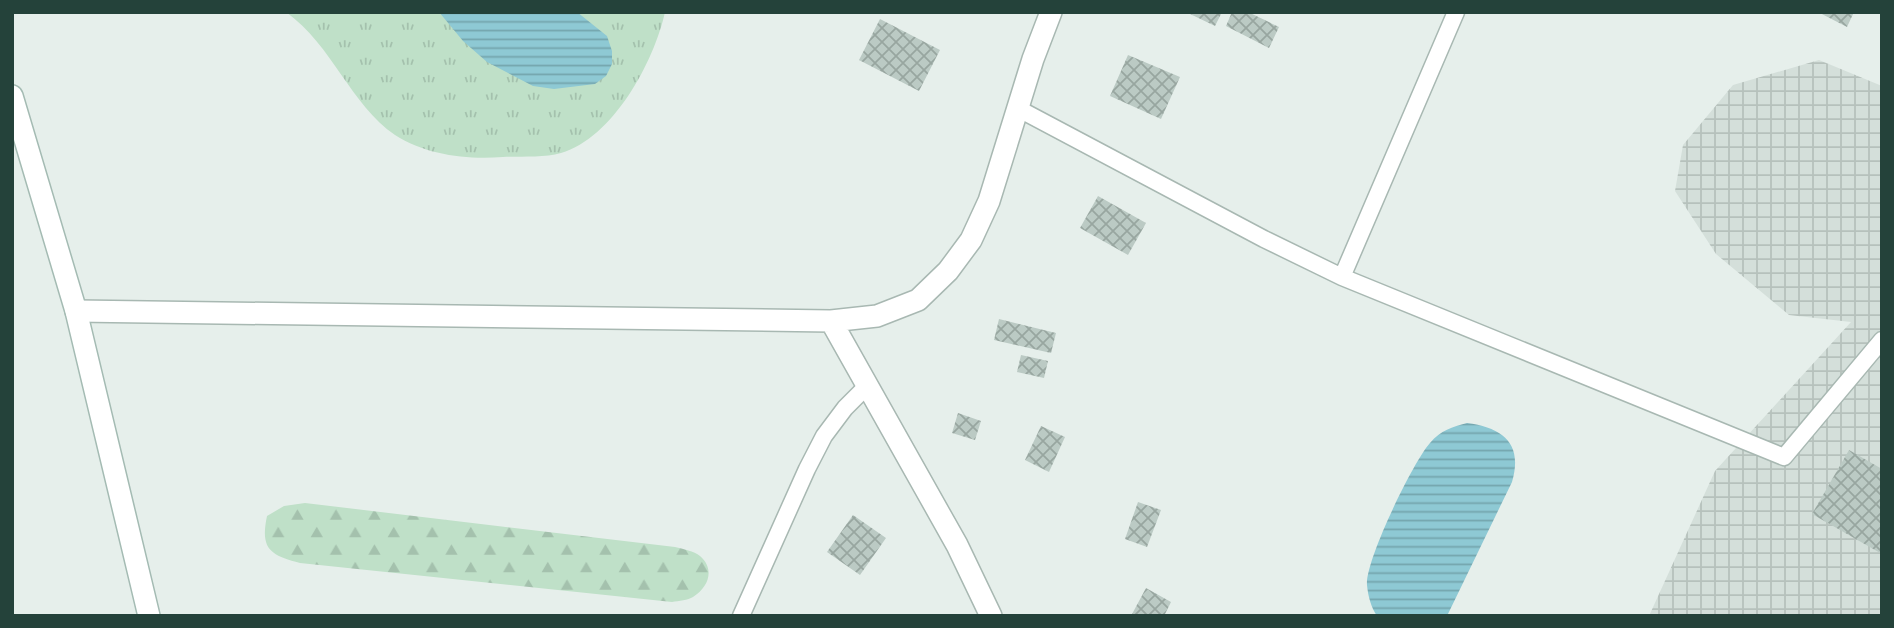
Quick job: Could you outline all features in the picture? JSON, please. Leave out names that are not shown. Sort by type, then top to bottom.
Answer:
[{"type":"street","points":[[76,311],[831,321],[877,316],[918,300],[948,271],[971,240],[989,201],[1017,108],[1051,12]]},
{"type":"street","points":[[12,96],[76,311],[149,616]]},
{"type":"street","points":[[831,321],[957,545],[991,616]]},
{"type":"lane","points":[[1342,277],[1456,12]]},
{"type":"lane","points":[[1017,108],[1264,239],[1342,277],[1784,457],[1882,340]]},
{"type":"lane","points":[[741,616],[824,436],[845,408],[866,387]]},
{"type":"shaded area","points":[[1819,60],[1882,86],[1882,616],[1649,616],[1715,471],[1851,322],[1789,315],[1716,254],[1675,191],[1683,145],[1733,85]]},
{"type":"green space","points":[[286,12],[665,12],[660,32],[641,75],[614,115],[598,132],[580,145],[554,155],[489,158],[433,152],[395,135],[366,107],[317,41]]},
{"type":"green space","points":[[305,503],[675,547],[700,556],[707,566],[708,578],[703,588],[693,597],[672,602],[300,563],[281,557],[270,549],[266,543],[265,527],[267,516],[284,506]]},
{"type":"water","points":[[439,12],[577,12],[607,36],[612,51],[612,64],[606,76],[595,84],[554,89],[533,86],[487,62],[463,41]]},
{"type":"water","points":[[1467,423],[1491,429],[1508,440],[1515,457],[1512,482],[1447,616],[1377,616],[1368,593],[1368,573],[1391,512],[1430,443],[1447,430]]},
{"type":"building","points":[[1186,12],[1222,12],[1215,26]]},
{"type":"building","points":[[1232,12],[1248,12],[1279,27],[1269,48],[1226,26]]},
{"type":"building","points":[[1818,12],[1854,12],[1847,27]]},
{"type":"building","points":[[880,19],[940,50],[919,91],[859,60]]},
{"type":"building","points":[[1128,55],[1180,77],[1161,119],[1110,96]]},
{"type":"building","points":[[1098,196],[1146,223],[1128,255],[1080,228]]},
{"type":"building","points":[[999,319],[1056,333],[1051,353],[994,340]]},
{"type":"building","points":[[1021,355],[1048,361],[1044,378],[1017,372]]},
{"type":"building","points":[[958,413],[981,421],[975,440],[952,433]]},
{"type":"building","points":[[1041,426],[1065,437],[1049,472],[1025,460]]},
{"type":"building","points":[[1849,450],[1882,469],[1882,554],[1812,514]]},
{"type":"building","points":[[1138,502],[1161,510],[1147,547],[1125,539]]},
{"type":"building","points":[[853,515],[886,538],[860,575],[827,552]]},
{"type":"building","points":[[1146,588],[1171,602],[1164,616],[1131,616]]}]
